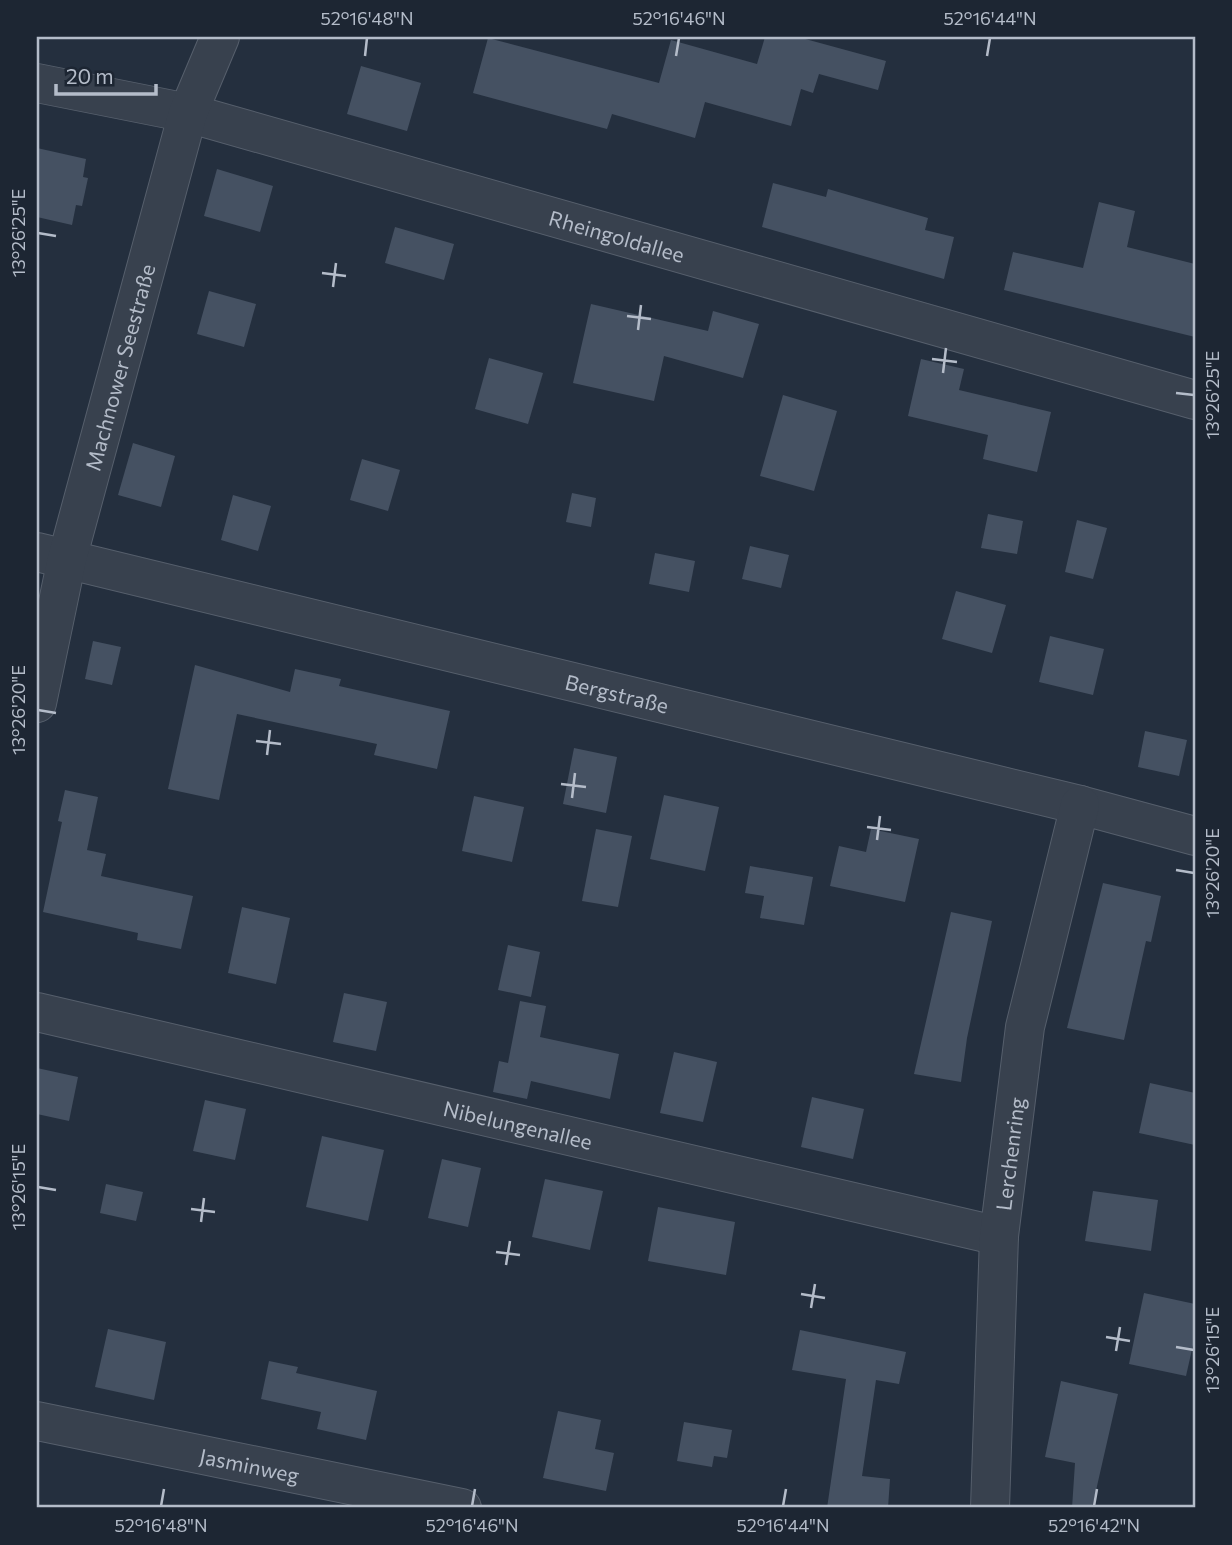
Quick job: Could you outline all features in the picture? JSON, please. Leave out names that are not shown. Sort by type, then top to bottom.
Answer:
[{"type":"street","name":"Machnower Seestraße","points":[[37,703],[52,556],[188,113],[220,37]]},
{"type":"street","name":"Rheingoldallee","points":[[37,83],[188,113],[1195,400]]},
{"type":"street","name":"Bergstraße","points":[[52,556],[1080,805],[1195,836]]},
{"type":"street","name":"Lerchenring","points":[[990,1508],[999,1236],[1025,1027],[1080,805]]},
{"type":"street","name":"Nibelungenallee","points":[[37,1012],[999,1236]]},
{"type":"street","name":"Jasminweg","points":[[37,1421],[462,1508]]},
{"type":"building","points":[[765,37],[798,37],[886,61],[878,90],[819,74],[813,93],[801,89],[791,126],[705,102],[695,138],[612,114],[607,129],[473,93],[488,38],[659,83],[671,40],[757,64]]},
{"type":"building","points":[[361,66],[421,83],[407,131],[347,114]]},
{"type":"building","points":[[37,148],[86,159],[83,177],[88,178],[82,206],[76,205],[72,225],[37,217]]},
{"type":"building","points":[[217,169],[273,186],[260,232],[204,216]]},
{"type":"building","points":[[773,183],[826,197],[828,189],[928,218],[925,230],[954,237],[944,279],[762,227]]},
{"type":"building","points":[[1099,202],[1135,211],[1127,247],[1195,264],[1195,337],[1004,290],[1013,252],[1083,268]]},
{"type":"building","points":[[395,227],[454,244],[444,280],[385,263]]},
{"type":"building","points":[[209,291],[256,304],[244,347],[197,334]]},
{"type":"building","points":[[591,304],[708,331],[713,311],[759,324],[743,378],[664,356],[654,401],[573,383]]},
{"type":"building","points":[[489,358],[543,373],[528,424],[475,409]]},
{"type":"building","points":[[921,359],[964,369],[959,390],[1051,412],[1037,472],[983,459],[988,435],[908,416]]},
{"type":"building","points":[[783,395],[837,411],[814,491],[760,476]]},
{"type":"building","points":[[133,443],[175,456],[161,507],[118,495]]},
{"type":"building","points":[[362,459],[400,470],[388,511],[350,500]]},
{"type":"building","points":[[572,493],[596,498],[591,527],[566,522]]},
{"type":"building","points":[[233,495],[271,506],[258,551],[221,540]]},
{"type":"building","points":[[988,514],[1023,521],[1017,554],[981,548]]},
{"type":"building","points":[[1077,520],[1107,528],[1093,579],[1065,572]]},
{"type":"building","points":[[750,546],[789,555],[781,588],[742,579]]},
{"type":"building","points":[[655,553],[695,561],[689,592],[649,584]]},
{"type":"building","points":[[956,591],[1006,605],[992,653],[942,639]]},
{"type":"building","points":[[1050,636],[1104,649],[1093,695],[1039,682]]},
{"type":"building","points":[[93,641],[121,647],[112,685],[85,679]]},
{"type":"building","points":[[195,665],[290,692],[295,669],[341,679],[339,686],[450,711],[437,769],[374,755],[377,744],[237,714],[219,800],[168,789]]},
{"type":"building","points":[[1145,731],[1187,740],[1179,776],[1138,767]]},
{"type":"building","points":[[574,748],[617,757],[606,813],[563,804]]},
{"type":"building","points":[[65,790],[98,797],[87,850],[106,854],[101,876],[193,896],[181,949],[137,940],[138,933],[43,912],[62,822],[58,821]]},
{"type":"building","points":[[664,795],[719,807],[705,871],[650,859]]},
{"type":"building","points":[[474,796],[524,807],[512,862],[462,851]]},
{"type":"building","points":[[596,829],[632,836],[618,907],[582,901]]},
{"type":"building","points":[[871,829],[919,839],[905,902],[830,886],[839,846],[866,852]]},
{"type":"building","points":[[750,866],[813,877],[804,925],[760,918],[764,896],[745,893]]},
{"type":"building","points":[[1103,883],[1161,896],[1151,942],[1146,941],[1124,1040],[1067,1028]]},
{"type":"building","points":[[242,907],[290,918],[276,984],[228,973]]},
{"type":"building","points":[[951,912],[992,921],[967,1038],[961,1082],[914,1074]]},
{"type":"building","points":[[508,945],[540,952],[531,997],[498,990]]},
{"type":"building","points":[[344,993],[387,1002],[376,1051],[333,1042]]},
{"type":"building","points":[[520,1001],[546,1006],[540,1037],[619,1054],[610,1099],[531,1081],[527,1099],[493,1092],[499,1061],[508,1063]]},
{"type":"building","points":[[674,1052],[717,1062],[703,1122],[660,1113]]},
{"type":"building","points":[[37,1068],[78,1077],[69,1121],[37,1114]]},
{"type":"building","points":[[1150,1083],[1195,1093],[1195,1145],[1139,1133]]},
{"type":"building","points":[[812,1097],[864,1109],[853,1159],[801,1147]]},
{"type":"building","points":[[205,1100],[246,1109],[235,1160],[193,1151]]},
{"type":"building","points":[[322,1136],[384,1150],[368,1221],[306,1207]]},
{"type":"building","points":[[442,1159],[481,1168],[468,1227],[428,1218]]},
{"type":"building","points":[[545,1179],[603,1191],[590,1250],[532,1237]]},
{"type":"building","points":[[106,1184],[143,1192],[136,1221],[100,1213]]},
{"type":"building","points":[[1093,1191],[1158,1200],[1151,1251],[1085,1241]]},
{"type":"building","points":[[658,1207],[735,1222],[726,1275],[648,1261]]},
{"type":"building","points":[[1144,1293],[1195,1304],[1195,1336],[1186,1376],[1129,1364]]},
{"type":"building","points":[[108,1329],[166,1342],[154,1400],[95,1387]]},
{"type":"building","points":[[800,1330],[906,1352],[899,1384],[876,1380],[862,1476],[890,1479],[888,1508],[827,1508],[846,1379],[792,1370]]},
{"type":"building","points":[[269,1361],[298,1367],[296,1373],[377,1391],[366,1440],[317,1429],[321,1412],[261,1399]]},
{"type":"building","points":[[1061,1381],[1118,1394],[1092,1508],[1072,1508],[1075,1463],[1045,1457]]},
{"type":"building","points":[[558,1411],[601,1420],[595,1449],[614,1453],[606,1491],[543,1478]]},
{"type":"building","points":[[684,1422],[732,1430],[727,1458],[714,1456],[712,1467],[677,1461]]}]
